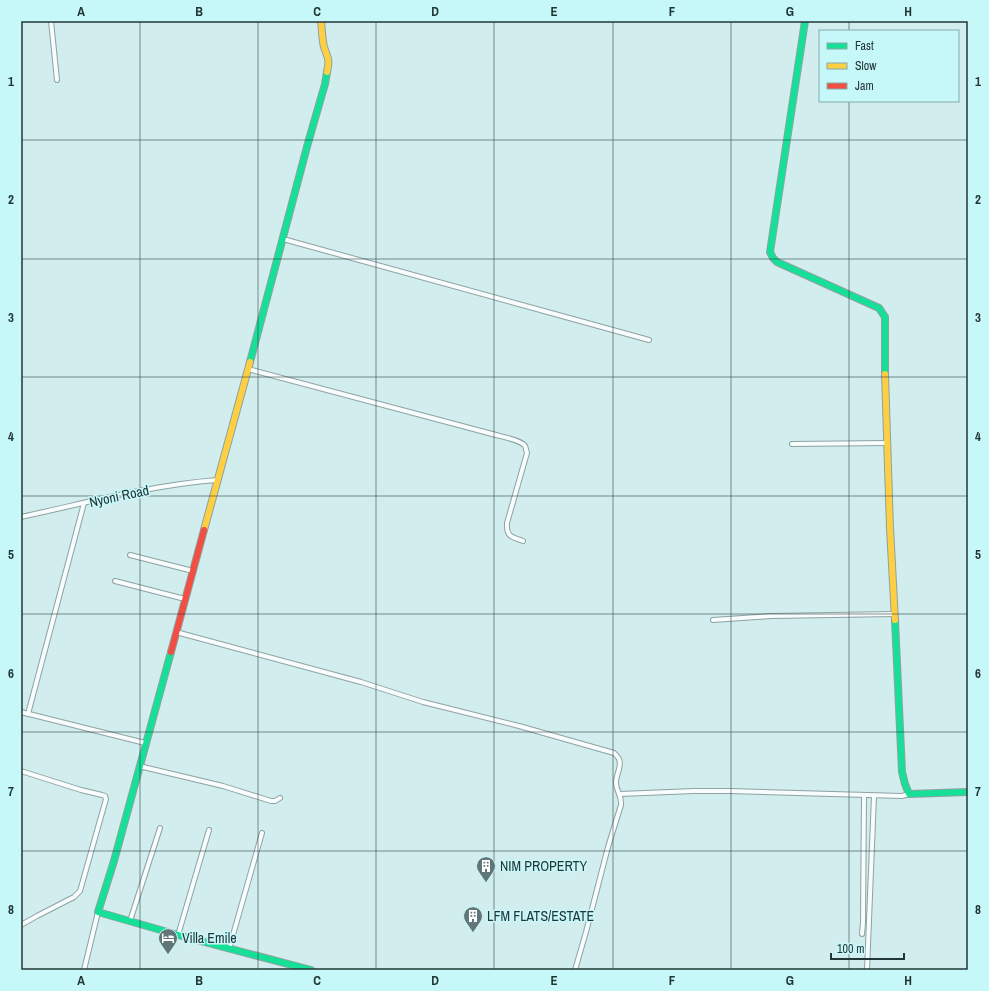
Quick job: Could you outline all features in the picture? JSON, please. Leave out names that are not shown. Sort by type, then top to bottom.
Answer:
[{"type":"street","points":[[51,21],[57,80]]},
{"type":"street","points":[[84,970],[98,912],[114,862],[145,743],[325,84],[329,60],[324,46],[321,21]]},
{"type":"street","points":[[805,21],[770,252],[777,262],[876,306],[883,314],[885,319],[885,382],[890,528],[902,772],[909,794]]},
{"type":"street","points":[[283,239],[648,340]]},
{"type":"street","points":[[248,369],[496,435],[518,441],[523,444],[526,447],[527,452],[507,523],[509,535],[523,541]]},
{"type":"street","points":[[792,444],[888,443]]},
{"type":"street","name":"Nyoni Road","points":[[21,517],[135,492],[218,480]]},
{"type":"street","points":[[28,714],[84,503]]},
{"type":"street","points":[[130,554],[192,572]]},
{"type":"street","points":[[115,581],[185,600]]},
{"type":"street","points":[[713,620],[771,616],[895,614]]},
{"type":"street","points":[[176,632],[361,682],[423,702],[519,726],[611,752],[620,758],[620,768],[616,785],[622,801],[575,970]]},
{"type":"street","points":[[21,712],[145,743]]},
{"type":"street","points":[[139,766],[223,786],[271,801],[275,801],[280,798]]},
{"type":"street","points":[[21,770],[81,790],[105,796],[106,799],[80,891],[74,897],[21,925]]},
{"type":"street","points":[[620,794],[694,791],[902,796],[909,794],[968,792]]},
{"type":"street","points":[[862,934],[864,795]]},
{"type":"street","points":[[867,970],[874,796]]},
{"type":"street","points":[[130,921],[160,828]]},
{"type":"street","points":[[178,935],[208,830]]},
{"type":"street","points":[[229,949],[262,833]]},
{"type":"street","points":[[98,912],[229,949],[311,970]]},
{"type":"traffic: fast","points":[[805,21],[770,252],[777,262],[879,308],[885,317],[885,374]]},
{"type":"traffic: fast","points":[[250,362],[327,72]]},
{"type":"traffic: fast","points":[[895,620],[902,772],[909,794],[968,792]]},
{"type":"traffic: fast","points":[[171,652],[114,861],[98,912],[311,970]]},
{"type":"traffic: slow","points":[[321,21],[323,44],[328,61],[327,72]]},
{"type":"traffic: slow","points":[[204,530],[250,362]]},
{"type":"traffic: slow","points":[[885,374],[890,528],[895,620]]},
{"type":"traffic: jam","points":[[171,652],[204,530]]},
{"type":"place","name":"NIM PROPERTY","points":[[486,883]]},
{"type":"place","name":"LFM FLATS/ESTATE","points":[[473,933]]},
{"type":"place","name":"Villa Emile","points":[[168,955]]}]
